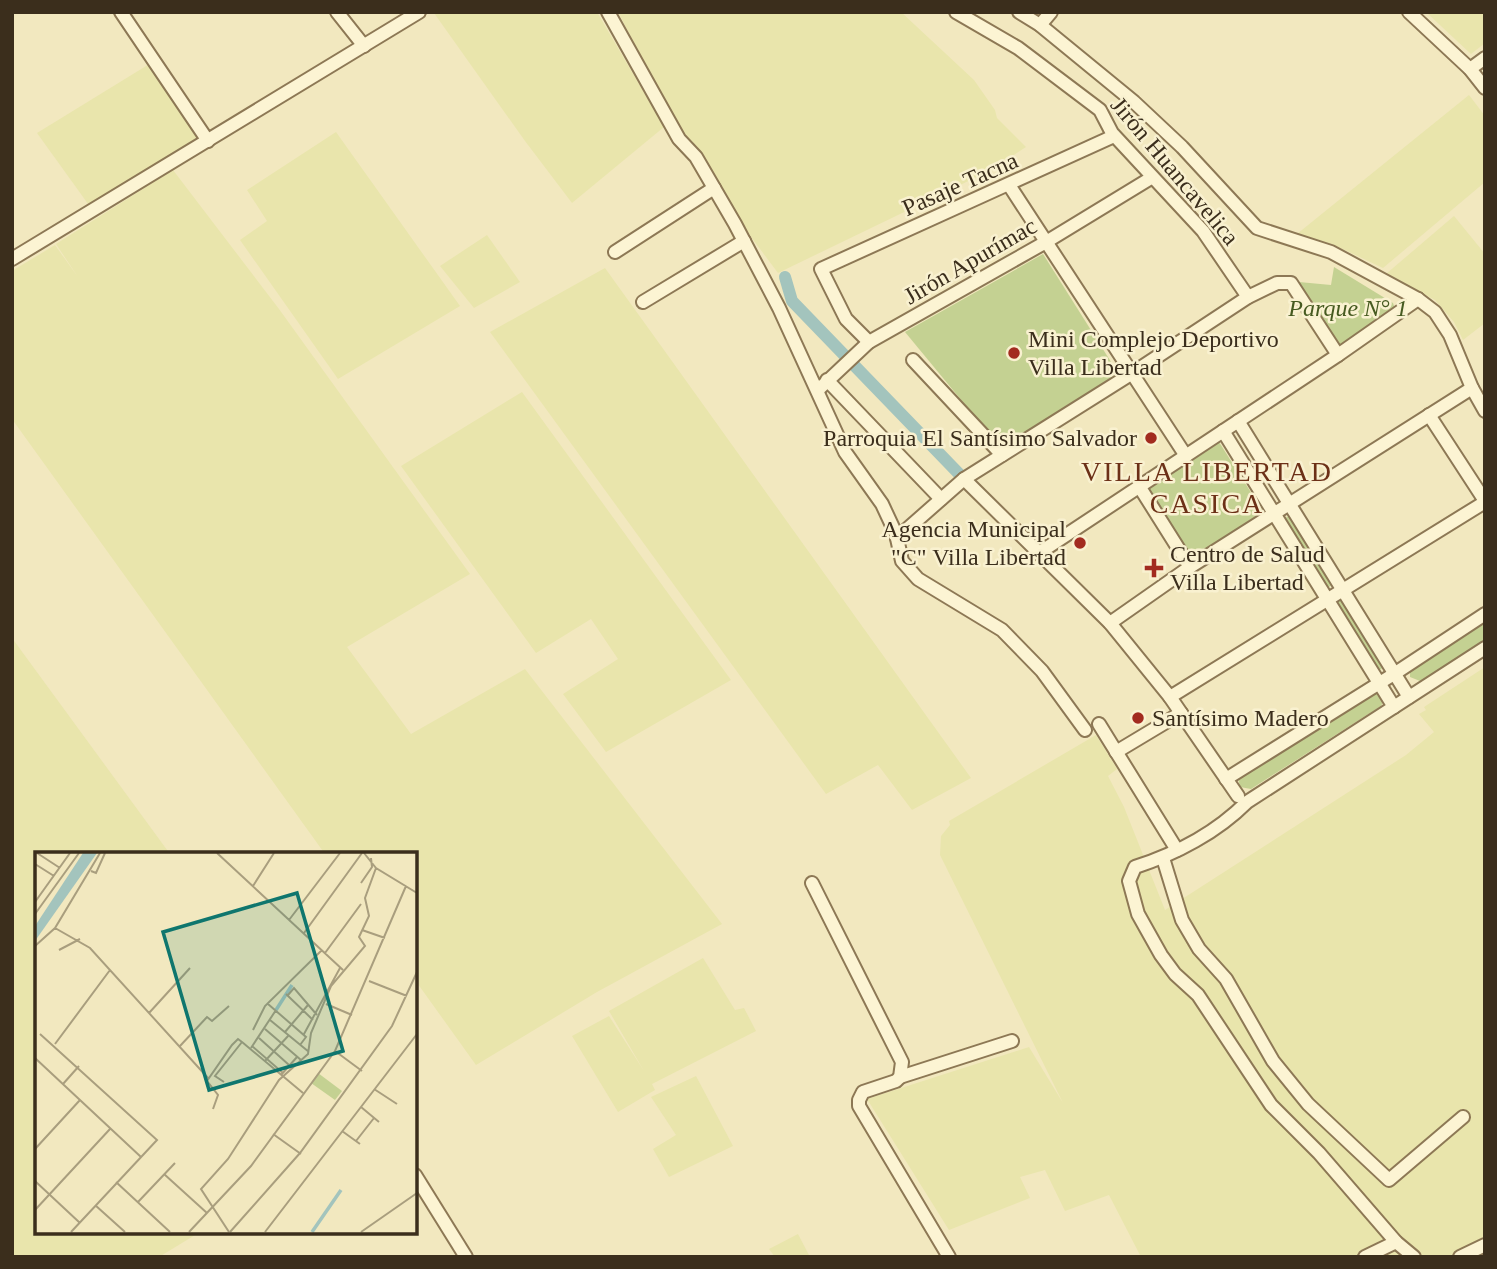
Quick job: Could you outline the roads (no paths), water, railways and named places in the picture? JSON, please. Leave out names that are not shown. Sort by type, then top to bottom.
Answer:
[{"type":"street","points":[[121,12],[208,141]]},
{"type":"street","points":[[337,12],[364,46]]},
{"type":"street","points":[[12,258],[419,12]]},
{"type":"street","points":[[608,12],[679,139],[696,157],[714,188],[823,385],[845,452],[882,504],[897,538],[902,561],[918,579],[1002,630],[1042,671],[1085,730]]},
{"type":"street","name":"Jirón Huancavelica","points":[[956,12],[1018,48],[1100,110],[1114,136],[1203,231],[1248,297]]},
{"type":"street","points":[[1018,12],[1040,25],[1135,102],[1182,147],[1256,228],[1331,252],[1418,299],[1435,312],[1450,335],[1472,388],[1485,411]]},
{"type":"street","points":[[1040,25],[1051,12]]},
{"type":"street","points":[[1409,12],[1470,69],[1485,88]]},
{"type":"street","points":[[1470,69],[1485,58]]},
{"type":"street","name":"Pasaje Tacna","points":[[869,342],[846,319],[821,269],[1114,136]]},
{"type":"street","name":"Jirón Apurímac","points":[[823,385],[869,342],[1046,242],[1151,178]]},
{"type":"street","points":[[1009,185],[1186,456]]},
{"type":"street","points":[[615,252],[714,188]]},
{"type":"street","points":[[643,302],[744,241]]},
{"type":"street","points":[[897,538],[964,479],[1248,297],[1277,283],[1291,283],[1338,355]]},
{"type":"street","points":[[1039,553],[1418,299]]},
{"type":"street","points":[[913,360],[1002,455]]},
{"type":"street","points":[[823,385],[941,499]]},
{"type":"street","points":[[1110,623],[1190,567],[1472,388]]},
{"type":"street","points":[[1170,697],[1485,502],[1429,415]]},
{"type":"street","points":[[1238,421],[1409,697]]},
{"type":"street","points":[[1223,431],[1394,707]]},
{"type":"street","points":[[964,479],[1110,623],[1170,697],[1238,796]]},
{"type":"street","points":[[1139,486],[1190,567]]},
{"type":"street","points":[[1226,779],[1485,614]]},
{"type":"street","points":[[1414,1257],[1396,1242],[1319,1153],[1271,1105],[1198,995],[1175,974],[1161,955],[1138,914],[1129,881],[1135,867],[1163,858],[1231,819],[1247,802],[1485,648]]},
{"type":"street","points":[[1116,752],[1181,713]]},
{"type":"street","points":[[1099,724],[1177,850]]},
{"type":"street","points":[[1163,858],[1182,920],[1199,948],[1226,979],[1273,1061],[1308,1104],[1389,1180],[1463,1117]]},
{"type":"street","points":[[812,883],[902,1062],[900,1077]]},
{"type":"street","points":[[949,1257],[859,1105],[859,1100],[863,1092],[896,1081],[900,1077],[1012,1041]]},
{"type":"street","points":[[416,1177],[466,1257]]},
{"type":"street","points":[[1365,1257],[1396,1242]]},
{"type":"street","points":[[1460,1257],[1485,1244]]},
{"type":"waterway","points":[[785,277],[792,301],[964,479]]},
{"type":"place","name":"Mini Complejo Deportivo Villa Libertad","points":[[1014,353]]},
{"type":"place","name":"Parroquia El Santísimo Salvador","points":[[1151,438]]},
{"type":"place","name":"Agencia Municipal \"C\" Villa Libertad","points":[[1080,543]]},
{"type":"place","name":"Centro de Salud Villa Libertad","points":[[1154,568]]},
{"type":"place","name":"Santísimo Madero","points":[[1138,718]]},
{"type":"district","name":"VILLA LIBERTAD CASICA","points":[[1207,487]]},
{"type":"park label","name":"Parque N° 1","points":[[1348,308]]}]
